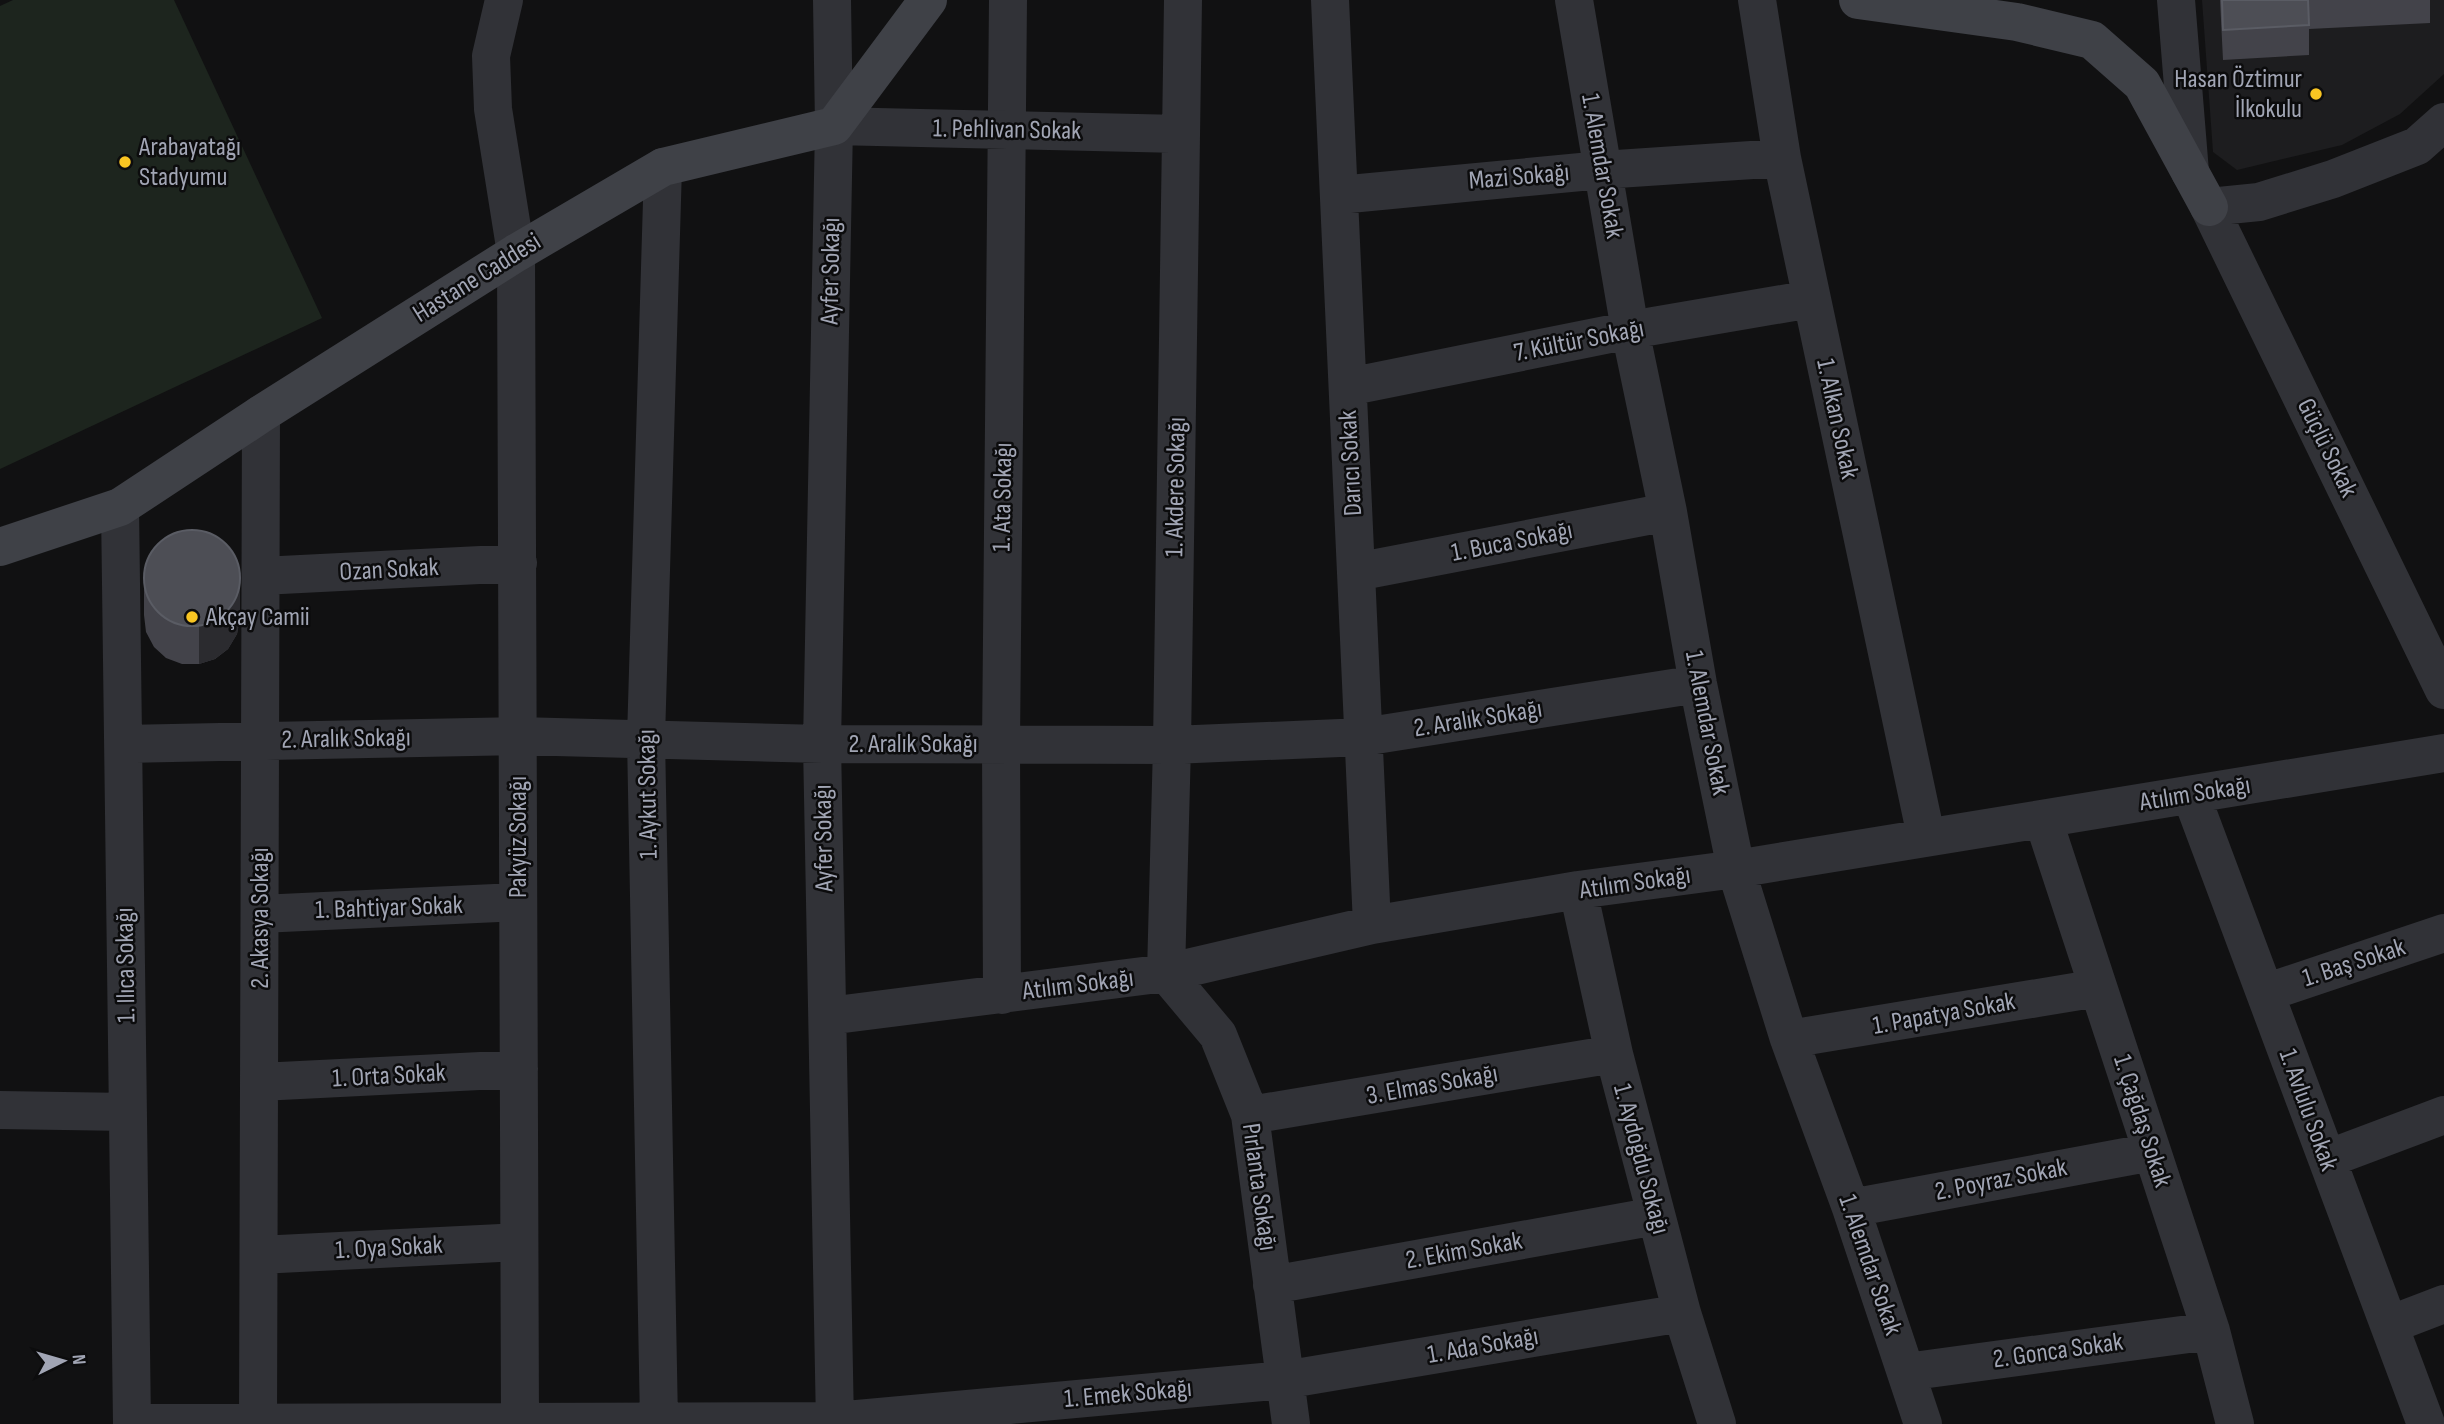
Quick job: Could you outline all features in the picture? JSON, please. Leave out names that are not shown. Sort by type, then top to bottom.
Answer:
[{"type":"main road","points":[[834,126],[928,0]]},
{"type":"main road","points":[[1858,0],[2021,11],[2092,40],[2142,84],[2209,207]]},
{"type":"main road","name":"Hastane Caddesi","points":[[0,547],[120,507],[261,414],[516,253],[663,167],[834,126]]},
{"type":"street","name":"Pakyüz Sokağı","points":[[504,0],[491,56],[493,109],[516,253],[520,1422]]},
{"type":"street","name":"Ayfer Sokağı","points":[[832,0],[834,126],[822,744],[835,1422]]},
{"type":"street","name":"1. Ata Sokağı","points":[[1002,995],[1001,744],[1008,0]]},
{"type":"street","name":"1. Akdere Sokağı","points":[[1166,973],[1183,0]]},
{"type":"street","name":"Darıcı Sokak","points":[[1330,0],[1372,925]]},
{"type":"street","name":"1. Alemdar Sokak","points":[[1574,0],[1630,330],[1668,512],[1698,684],[1736,869],[1789,1040],[1851,1208],[1923,1424]]},
{"type":"street","name":"1. Alkan Sokak","points":[[1757,0],[1782,158],[1927,836]]},
{"type":"street","points":[[2176,0],[2190,172]]},
{"type":"street","points":[[2209,207],[2259,202],[2333,179],[2417,146],[2444,122]]},
{"type":"street","name":"1. Pehlivan Sokak","points":[[834,126],[1181,134]]},
{"type":"street","name":"Mazi Sokağı","points":[[1339,195],[1602,170],[1782,158]]},
{"type":"street","name":"1. Aykut Sokağı","points":[[659,1421],[646,738],[663,167]]},
{"type":"street","name":"Güçlü Sokak","points":[[2209,207],[2444,690]]},
{"type":"street","name":"7. Kültür Sokağı","points":[[1348,387],[1630,330],[1811,299]]},
{"type":"street","name":"2. Akasya Sokağı","points":[[258,1422],[261,414]]},
{"type":"street","name":"1. Ilıca Sokağı","points":[[120,507],[132,1423]]},
{"type":"street","name":"1. Buca Sokağı","points":[[1356,572],[1668,512]]},
{"type":"street","name":"Ozan Sokak","points":[[261,576],[517,563]]},
{"type":"street","name":"2. Aralık Sokağı","points":[[124,744],[518,736],[822,744],[1172,745],[1363,737],[1698,684]]},
{"type":"street","name":"Atılım Sokağı","points":[[828,1016],[1166,973],[1372,925],[1578,890],[1736,869],[2444,753]]},
{"type":"street","name":"1. Avlulu Sokak","points":[[2191,795],[2426,1424]]},
{"type":"street","name":"1. Çağdaş Sokak","points":[[2043,819],[2211,1331],[2235,1424]]},
{"type":"street","name":"1. Aydoğdu Sokağı","points":[[1578,890],[1614,1054],[1656,1216],[1682,1313],[1717,1424]]},
{"type":"street","name":"1. Bahtiyar Sokak","points":[[260,914],[518,902]]},
{"type":"street","name":"1. Baş Sokak","points":[[2265,993],[2444,933]]},
{"type":"street","name":"Pırlanta Sokağı","points":[[1166,973],[1218,1035],[1250,1115],[1291,1424]]},
{"type":"street","name":"1. Papatya Sokak","points":[[1789,1040],[2098,988]]},
{"type":"street","name":"3. Elmas Sokağı","points":[[1250,1115],[1614,1054]]},
{"type":"street","name":"1. Orta Sokak","points":[[260,1082],[519,1069]]},
{"type":"street","points":[[0,1110],[128,1112]]},
{"type":"street","points":[[2326,1159],[2444,1115]]},
{"type":"street","name":"2. Poyraz Sokak","points":[[1851,1208],[2152,1152]]},
{"type":"street","name":"2. Ekim Sokak","points":[[1272,1285],[1656,1216]]},
{"type":"street","name":"1. Oya Sokak","points":[[259,1255],[519,1242]]},
{"type":"street","points":[[2389,1325],[2444,1304]]},
{"type":"street","name":"1. Ada Sokağı","points":[[1284,1380],[1682,1313]]},
{"type":"street","name":"2. Gonca Sokak","points":[[1906,1372],[2211,1331]]},
{"type":"street","name":"1. Emek Sokağı","points":[[132,1423],[835,1422],[1284,1380]]},
{"type":"shaded area","name":"Arabayatağı Stadyumu","points":[[13,0],[174,0],[322,318],[0,469],[0,6]]},
{"type":"shaded area","name":"Hasan Öztimur İlkokulu","points":[[2202,0],[2444,0],[2444,74],[2400,114],[2342,145],[2237,170],[2213,152]]},
{"type":"building","points":[[2222,0],[2308,0],[2309,25],[2223,30]]},
{"type":"building","points":[[192,530],[210,534],[226,544],[236,560],[240,578],[236,596],[226,612],[210,622],[192,626],[174,622],[158,612],[148,596],[144,578],[148,560],[158,544],[174,534]]},
{"type":"place","name":"Hasan Öztimur İlkokulu","points":[[2316,94]]},
{"type":"place","name":"Arabayatağı Stadyumu","points":[[125,162]]},
{"type":"place","name":"Akçay Camii","points":[[192,617]]}]
